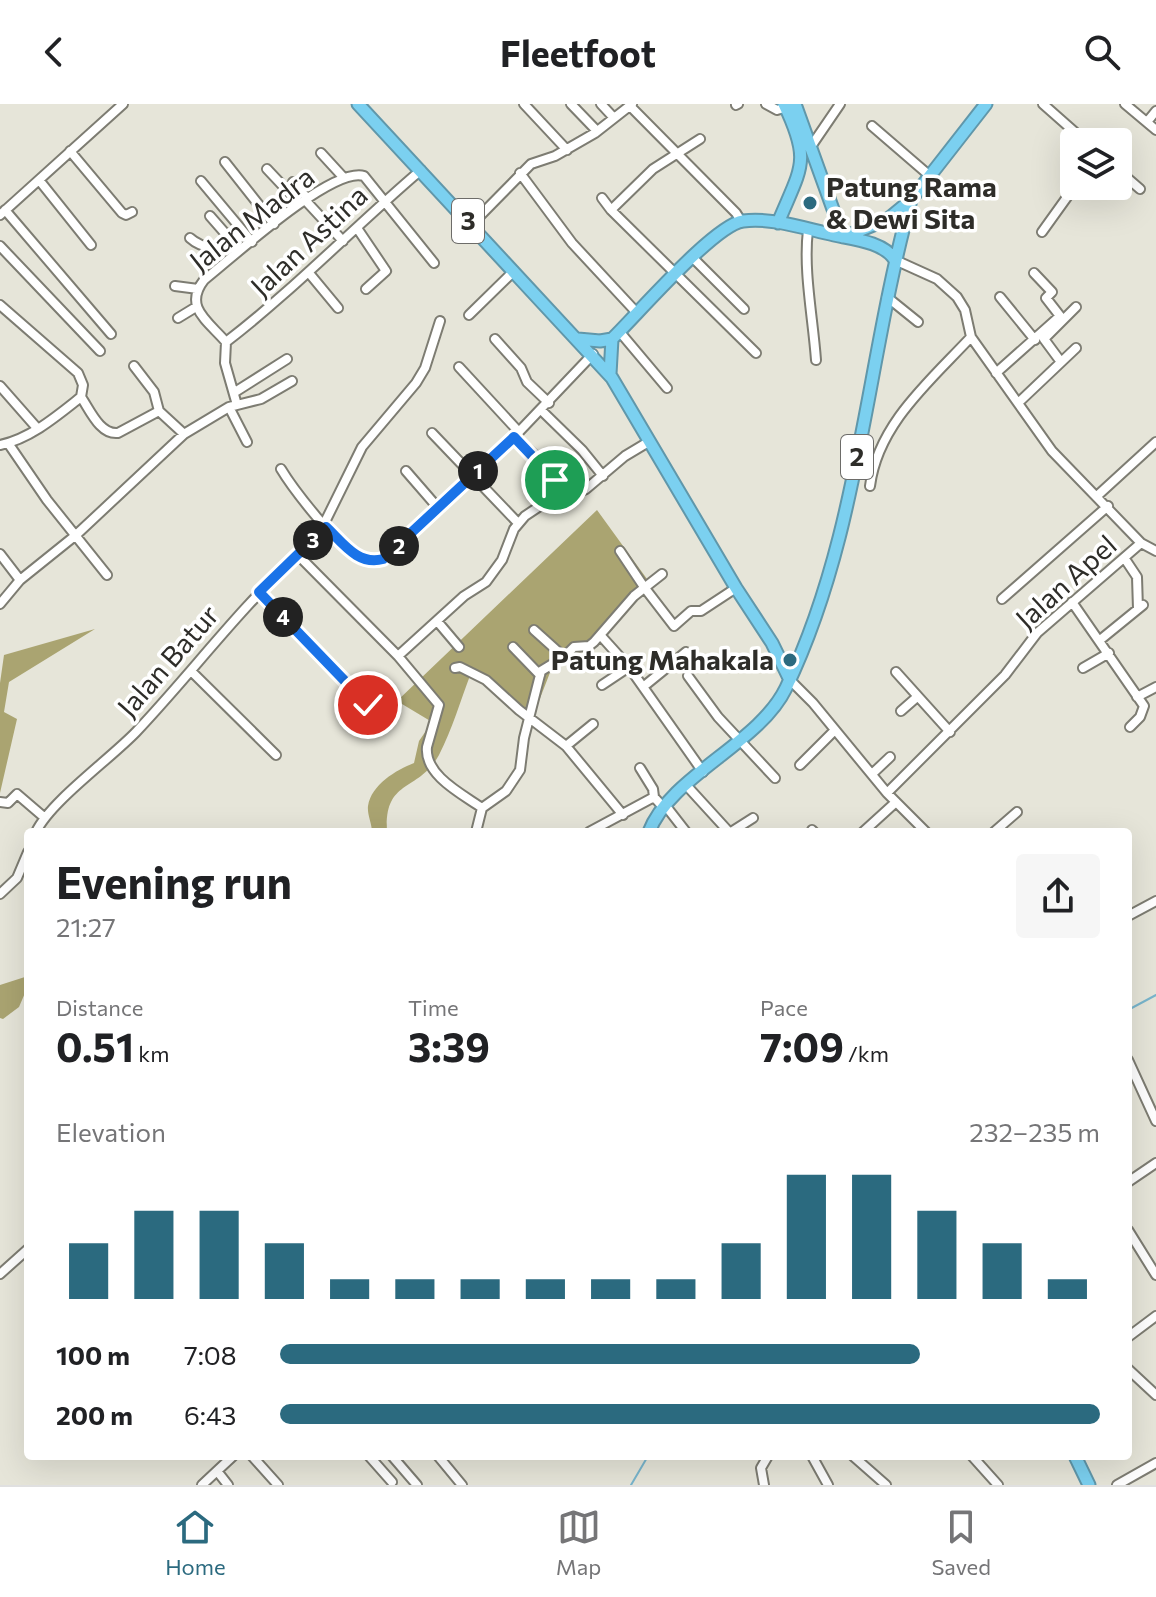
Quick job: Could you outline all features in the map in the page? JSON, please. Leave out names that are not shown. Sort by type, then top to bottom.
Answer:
[{"type":"highway","name":"3","points":[[358,104],[610,375]]},
{"type":"highway","name":"2","points":[[843,237],[888,219],[911,200],[986,104]]},
{"type":"highway","points":[[790,105],[812,145],[843,237]]},
{"type":"highway","points":[[778,223],[803,162],[790,105]]},
{"type":"highway","name":"2","points":[[802,649],[837,547],[854,476],[887,297],[911,200]]},
{"type":"highway","points":[[577,339],[589,341],[616,335],[693,258],[727,227],[741,221],[778,223],[843,237],[886,250],[895,260]]},
{"type":"highway","points":[[616,335],[610,375],[772,643],[790,680]]},
{"type":"highway","points":[[772,643],[786,653],[802,649]]},
{"type":"highway","points":[[651,828],[664,806],[771,711],[790,680],[802,649]]},
{"type":"highway","points":[[1077,1460],[1089,1485]]},
{"type":"street","points":[[111,334],[3,212],[123,104]]},
{"type":"street","points":[[524,104],[567,150]]},
{"type":"street","points":[[571,104],[597,131]]},
{"type":"street","points":[[601,104],[614,118]]},
{"type":"street","points":[[766,104],[777,110],[790,105]]},
{"type":"street","points":[[812,145],[840,104]]},
{"type":"street","points":[[1043,104],[1070,128]]},
{"type":"street","points":[[1125,104],[1156,130]]},
{"type":"street","points":[[471,225],[531,164],[567,150],[631,105],[741,221]]},
{"type":"street","points":[[1147,122],[1156,111]]},
{"type":"street","points":[[872,126],[930,176]]},
{"type":"street","points":[[611,210],[653,169],[700,139]]},
{"type":"street","points":[[70,151],[122,213],[132,212]]},
{"type":"street","points":[[321,153],[343,177]]},
{"type":"street","points":[[225,162],[274,224]]},
{"type":"street","points":[[267,169],[304,200],[343,241]]},
{"type":"street","name":"Jalan Astina","points":[[226,342],[309,273],[421,170]]},
{"type":"street","points":[[520,173],[572,243],[641,313]]},
{"type":"street","name":"Jalan Madra","points":[[226,342],[196,307],[195,296],[204,280],[304,200],[343,177],[364,176],[385,201]]},
{"type":"street","points":[[39,180],[91,245]]},
{"type":"street","points":[[201,181],[252,242]]},
{"type":"street","points":[[293,182],[304,200]]},
{"type":"street","points":[[1132,182],[1140,189]]},
{"type":"street","points":[[602,198],[756,353]]},
{"type":"street","points":[[1042,232],[1065,200]]},
{"type":"street","points":[[385,201],[434,263]]},
{"type":"street","points":[[210,216],[239,249]]},
{"type":"street","points":[[357,228],[386,271],[366,289]]},
{"type":"street","points":[[808,230],[805,259],[816,360]]},
{"type":"street","points":[[190,238],[213,248],[239,249]]},
{"type":"street","points":[[0,246],[100,351]]},
{"type":"street","points":[[693,258],[744,309]]},
{"type":"street","name":"Jalan Apel","points":[[887,793],[1005,675],[1037,633],[1141,543],[1052,451],[971,337],[965,310],[957,297],[937,279],[895,260]]},
{"type":"street","points":[[469,315],[514,271]]},
{"type":"street","points":[[309,273],[338,308]]},
{"type":"street","points":[[996,373],[1060,316],[1046,298],[1052,292],[1034,273]]},
{"type":"street","points":[[175,286],[198,289]]},
{"type":"street","points":[[887,297],[918,322]]},
{"type":"street","points":[[1000,297],[1035,340]]},
{"type":"street","points":[[0,305],[78,373],[83,385],[81,397],[103,429],[111,434],[118,433],[159,411]]},
{"type":"street","points":[[178,318],[196,307]]},
{"type":"street","points":[[1061,362],[1044,339],[1076,307]]},
{"type":"street","name":"Jalan Batur","points":[[39,828],[45,818],[125,743],[259,592],[325,525],[362,447],[425,368],[440,321]]},
{"type":"street","points":[[616,335],[667,388]]},
{"type":"street","points":[[870,486],[873,463],[904,410],[971,337]]},
{"type":"street","points":[[495,339],[521,368],[527,382],[545,406],[603,476]]},
{"type":"street","points":[[226,342],[225,363],[235,392],[233,406],[247,442]]},
{"type":"street","points":[[1018,403],[1076,348]]},
{"type":"street","points":[[281,469],[325,525],[358,557],[378,561],[391,554],[517,434],[593,354]]},
{"type":"street","points":[[235,392],[287,359]]},
{"type":"street","points":[[134,366],[154,392],[159,411],[184,434]]},
{"type":"street","points":[[459,367],[555,480],[565,499]]},
{"type":"street","points":[[0,604],[20,580],[76,535],[184,434],[233,406],[261,399],[292,381]]},
{"type":"street","points":[[0,386],[37,428]]},
{"type":"street","points":[[81,397],[37,428],[4,444],[107,575]]},
{"type":"street","points":[[432,433],[518,523]]},
{"type":"street","points":[[398,656],[492,575],[518,523],[540,506],[586,489],[625,456],[650,441]]},
{"type":"street","points":[[1097,496],[1156,442]]},
{"type":"street","points":[[406,471],[439,509]]},
{"type":"street","points":[[1002,599],[1108,506]]},
{"type":"street","points":[[1141,543],[1156,551]]},
{"type":"street","points":[[620,551],[674,626],[691,611],[701,611],[736,588]]},
{"type":"street","points":[[0,554],[20,580]]},
{"type":"street","points":[[298,555],[398,656],[439,705],[426,754],[432,768],[482,808]]},
{"type":"street","points":[[1100,640],[1140,607],[1137,577],[1125,559]]},
{"type":"street","points":[[477,828],[482,808],[506,791],[520,770],[529,717],[540,675],[545,668],[574,647],[589,646],[644,587],[662,574]]},
{"type":"street","points":[[259,592],[368,705]]},
{"type":"street","points":[[1072,602],[1145,708],[1130,727]]},
{"type":"street","points":[[437,621],[459,647]]},
{"type":"street","points":[[534,630],[564,657]]},
{"type":"street","points":[[601,636],[629,667],[703,772]]},
{"type":"street","points":[[513,647],[540,675]]},
{"type":"street","points":[[643,687],[686,652]]},
{"type":"street","points":[[1083,668],[1109,653]]},
{"type":"street","points":[[455,668],[460,667],[486,680],[566,746],[623,815]]},
{"type":"street","points":[[602,685],[629,667]]},
{"type":"street","points":[[191,671],[276,755]]},
{"type":"street","points":[[896,672],[950,732]]},
{"type":"street","points":[[688,676],[718,717],[775,778]]},
{"type":"street","points":[[790,680],[887,793],[922,828]]},
{"type":"street","points":[[1136,694],[1156,687]]},
{"type":"street","points":[[901,711],[917,697]]},
{"type":"street","points":[[566,746],[593,724]]},
{"type":"street","points":[[800,765],[835,730]]},
{"type":"street","points":[[872,774],[890,757]]},
{"type":"street","points":[[640,768],[653,789],[654,797],[683,828]]},
{"type":"street","points":[[687,786],[726,828]]},
{"type":"street","points":[[0,802],[8,803],[17,794],[45,818]]},
{"type":"street","points":[[597,828],[654,797]]},
{"type":"street","points":[[871,828],[896,802]]},
{"type":"street","points":[[999,828],[1017,812]]},
{"type":"street","points":[[737,828],[753,818]]},
{"type":"street","points":[[0,894],[17,878],[24,861]]},
{"type":"street","points":[[1132,914],[1156,901]]},
{"type":"street","points":[[1132,1069],[1156,1121]]},
{"type":"street","points":[[1132,1178],[1155,1165]]},
{"type":"street","points":[[1132,1241],[1155,1271]]},
{"type":"street","points":[[0,1274],[24,1253]]},
{"type":"street","points":[[1132,1334],[1156,1316]]},
{"type":"street","points":[[1132,1373],[1156,1395]]},
{"type":"street","points":[[202,1485],[229,1460]]},
{"type":"street","points":[[256,1460],[278,1485]]},
{"type":"street","points":[[373,1460],[392,1482]]},
{"type":"street","points":[[395,1460],[417,1485]]},
{"type":"street","points":[[441,1460],[462,1485]]},
{"type":"street","points":[[764,1485],[761,1468],[766,1460]]},
{"type":"street","points":[[814,1460],[828,1485]]},
{"type":"street","points":[[858,1460],[886,1485]]},
{"type":"street","points":[[976,1460],[998,1485]]},
{"type":"street","points":[[1117,1485],[1156,1463]]},
{"type":"street","points":[[217,1471],[228,1485]]},
{"type":"shaded area","points":[[597,510],[647,579],[589,647],[551,670],[532,719],[499,699],[471,673],[439,755],[431,767],[397,794],[391,803],[387,828],[371,828],[368,809],[374,791],[385,779],[414,763],[419,741],[432,722],[397,701]]},
{"type":"shaded area","points":[[95,629],[9,682],[4,712],[17,719],[0,793],[0,683],[4,655]]},
{"type":"shaded area","points":[[24,977],[24,995],[19,1007],[3,1019],[0,1018],[0,985]]},
{"type":"waterway","points":[[1132,1008],[1156,995]]},
{"type":"waterway","points":[[631,1485],[646,1460]]},
{"type":"place","name":"Patung Rama & Dewi Sita","points":[[810,203]]},
{"type":"place","name":"Patung Mahakala","points":[[790,660]]},
{"type":"route","points":[[368,705],[259,592],[326,527],[358,557],[370,561],[383,559],[514,437],[532,452],[555,480]]}]
